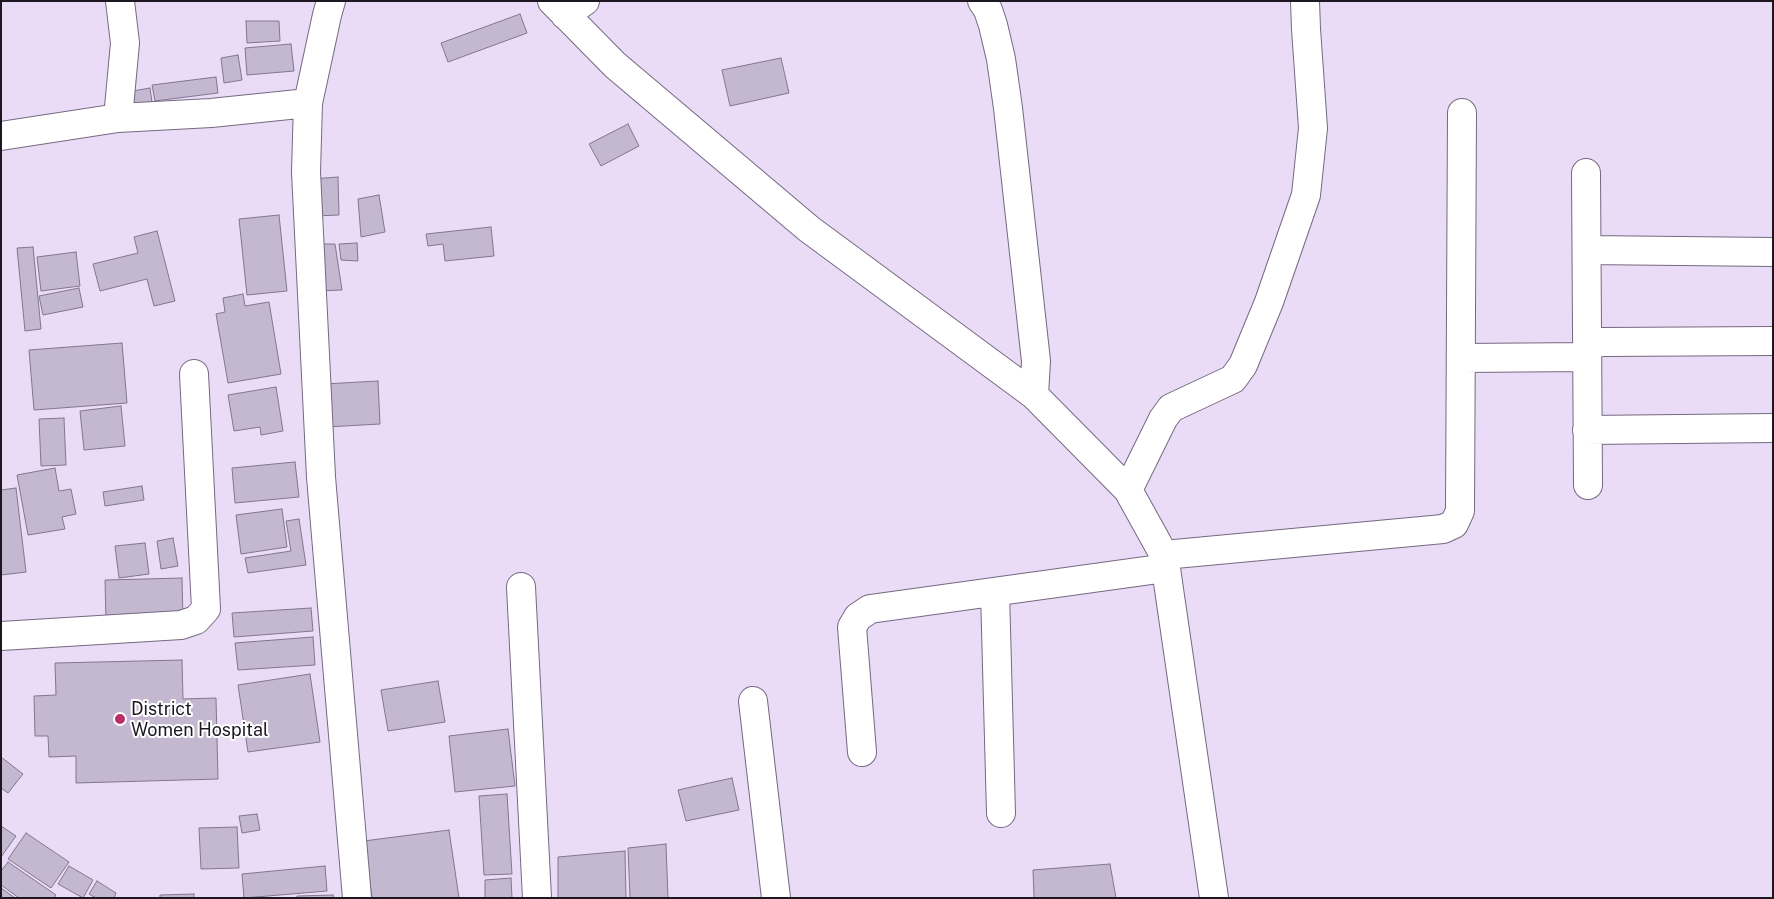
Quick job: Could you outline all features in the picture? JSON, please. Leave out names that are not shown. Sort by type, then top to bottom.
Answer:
[{"type":"street","points":[[118,118],[125,42],[120,1]]},
{"type":"street","points":[[332,1],[327,15],[308,103],[306,172],[321,477],[357,898]]},
{"type":"street","points":[[982,1],[988,10],[993,25],[1001,59],[1008,108],[1036,361],[1034,395]]},
{"type":"street","points":[[1128,490],[1163,418],[1171,408],[1233,379],[1243,365],[1268,302],[1306,195],[1313,128],[1305,1]]},
{"type":"street","points":[[567,6],[615,65],[809,229],[1034,395],[1128,490],[1165,562],[1214,898]]},
{"type":"street","points":[[1,136],[118,118],[211,113],[308,103]]},
{"type":"street","points":[[862,752],[852,627],[858,617],[870,609],[995,592],[1165,562],[1443,529],[1454,524],[1460,511],[1462,113]]},
{"type":"street","points":[[1586,173],[1588,485]]},
{"type":"street","points":[[1587,250],[1773,252]]},
{"type":"street","points":[[1461,358],[1587,351],[1603,342],[1773,341]]},
{"type":"street","points":[[1,636],[181,625],[196,620],[206,609],[194,374]]},
{"type":"street","points":[[1587,430],[1773,428]]},
{"type":"street","points":[[522,586],[537,898]]},
{"type":"street","points":[[995,592],[1001,813]]},
{"type":"street","points":[[754,701],[776,898]]},
{"type":"building","points":[[520,14],[527,33],[448,62],[441,43]]},
{"type":"building","points":[[246,21],[279,21],[280,41],[247,43]]},
{"type":"building","points":[[291,44],[294,71],[247,75],[245,48]]},
{"type":"building","points":[[238,55],[242,80],[224,83],[221,58]]},
{"type":"building","points":[[781,58],[789,93],[730,106],[722,70]]},
{"type":"building","points":[[216,77],[218,93],[155,101],[152,85]]},
{"type":"building","points":[[150,88],[153,109],[129,112],[127,92]]},
{"type":"building","points":[[628,124],[639,146],[601,166],[589,144]]},
{"type":"building","points":[[338,177],[339,215],[315,216],[312,179]]},
{"type":"building","points":[[379,195],[385,232],[361,237],[358,199]]},
{"type":"building","points":[[279,215],[287,291],[247,295],[239,219]]},
{"type":"building","points":[[491,227],[494,256],[445,261],[443,244],[428,246],[426,234]]},
{"type":"building","points":[[157,231],[175,301],[154,306],[147,279],[100,291],[93,264],[138,253],[134,237]]},
{"type":"building","points":[[357,243],[358,261],[341,260],[339,244]]},
{"type":"building","points":[[313,244],[335,244],[342,290],[316,291]]},
{"type":"building","points":[[33,247],[41,329],[25,331],[17,248]]},
{"type":"building","points":[[76,252],[80,286],[41,291],[37,257]]},
{"type":"building","points":[[79,288],[83,307],[43,315],[39,296]]},
{"type":"building","points":[[243,294],[245,306],[269,302],[281,374],[228,383],[216,314],[225,312],[223,298]]},
{"type":"building","points":[[122,343],[127,403],[34,410],[29,350]]},
{"type":"building","points":[[378,381],[380,424],[326,427],[324,384]]},
{"type":"building","points":[[276,387],[283,431],[261,435],[260,427],[234,431],[228,395]]},
{"type":"building","points":[[121,406],[125,446],[84,450],[80,411]]},
{"type":"building","points":[[64,418],[66,465],[41,466],[39,419]]},
{"type":"building","points":[[295,462],[299,497],[235,503],[232,468]]},
{"type":"building","points":[[55,468],[59,491],[71,489],[76,514],[62,517],[65,529],[28,535],[17,475]]},
{"type":"building","points":[[142,486],[144,500],[105,506],[103,492]]},
{"type":"building","points":[[16,488],[26,572],[1,575],[1,490]]},
{"type":"building","points":[[282,509],[287,547],[241,554],[236,515]]},
{"type":"building","points":[[299,519],[306,565],[248,573],[245,558],[291,551],[286,521]]},
{"type":"building","points":[[173,538],[178,566],[161,569],[157,541]]},
{"type":"building","points":[[145,543],[149,574],[119,578],[115,546]]},
{"type":"building","points":[[182,578],[183,620],[106,622],[105,580]]},
{"type":"building","points":[[311,608],[313,631],[234,637],[232,613]]},
{"type":"building","points":[[313,637],[315,665],[238,670],[235,643]]},
{"type":"building","points":[[182,660],[183,699],[216,698],[218,779],[76,783],[76,756],[49,757],[48,736],[35,736],[34,696],[56,695],[55,663]]},
{"type":"building","points":[[310,674],[320,742],[248,752],[238,685]]},
{"type":"building","points":[[438,681],[445,722],[388,731],[381,690]]},
{"type":"building","points":[[508,729],[515,786],[455,792],[449,736]]},
{"type":"building","points":[[1,757],[23,774],[8,793],[1,788]]},
{"type":"building","points":[[732,778],[739,810],[686,821],[678,790]]},
{"type":"building","points":[[507,794],[512,874],[484,875],[479,796]]},
{"type":"building","points":[[257,814],[260,830],[242,833],[239,816]]},
{"type":"building","points":[[1,826],[16,836],[1,857]]},
{"type":"building","points":[[237,827],[239,868],[201,869],[199,828]]},
{"type":"building","points":[[449,830],[459,898],[372,898],[364,841]]},
{"type":"building","points":[[26,833],[69,862],[51,888],[8,859]]},
{"type":"building","points":[[666,844],[668,898],[630,898],[628,848]]},
{"type":"building","points":[[625,851],[626,898],[558,898],[558,857]]},
{"type":"building","points":[[8,862],[56,895],[54,898],[19,898],[1,885],[1,871]]},
{"type":"building","points":[[1110,864],[1116,898],[1034,898],[1033,870]]},
{"type":"building","points":[[69,866],[93,880],[83,898],[58,884]]},
{"type":"building","points":[[325,866],[327,891],[244,898],[242,874]]},
{"type":"building","points":[[511,878],[512,898],[485,898],[485,880]]},
{"type":"building","points":[[97,881],[116,893],[114,898],[96,898],[89,894]]},
{"type":"building","points":[[1,888],[15,898],[1,898]]},
{"type":"building","points":[[194,894],[194,898],[160,898],[160,895]]},
{"type":"building","points":[[333,895],[334,898],[297,898],[297,896]]},
{"type":"place","name":"District Women Hospital","points":[[120,719]]}]
